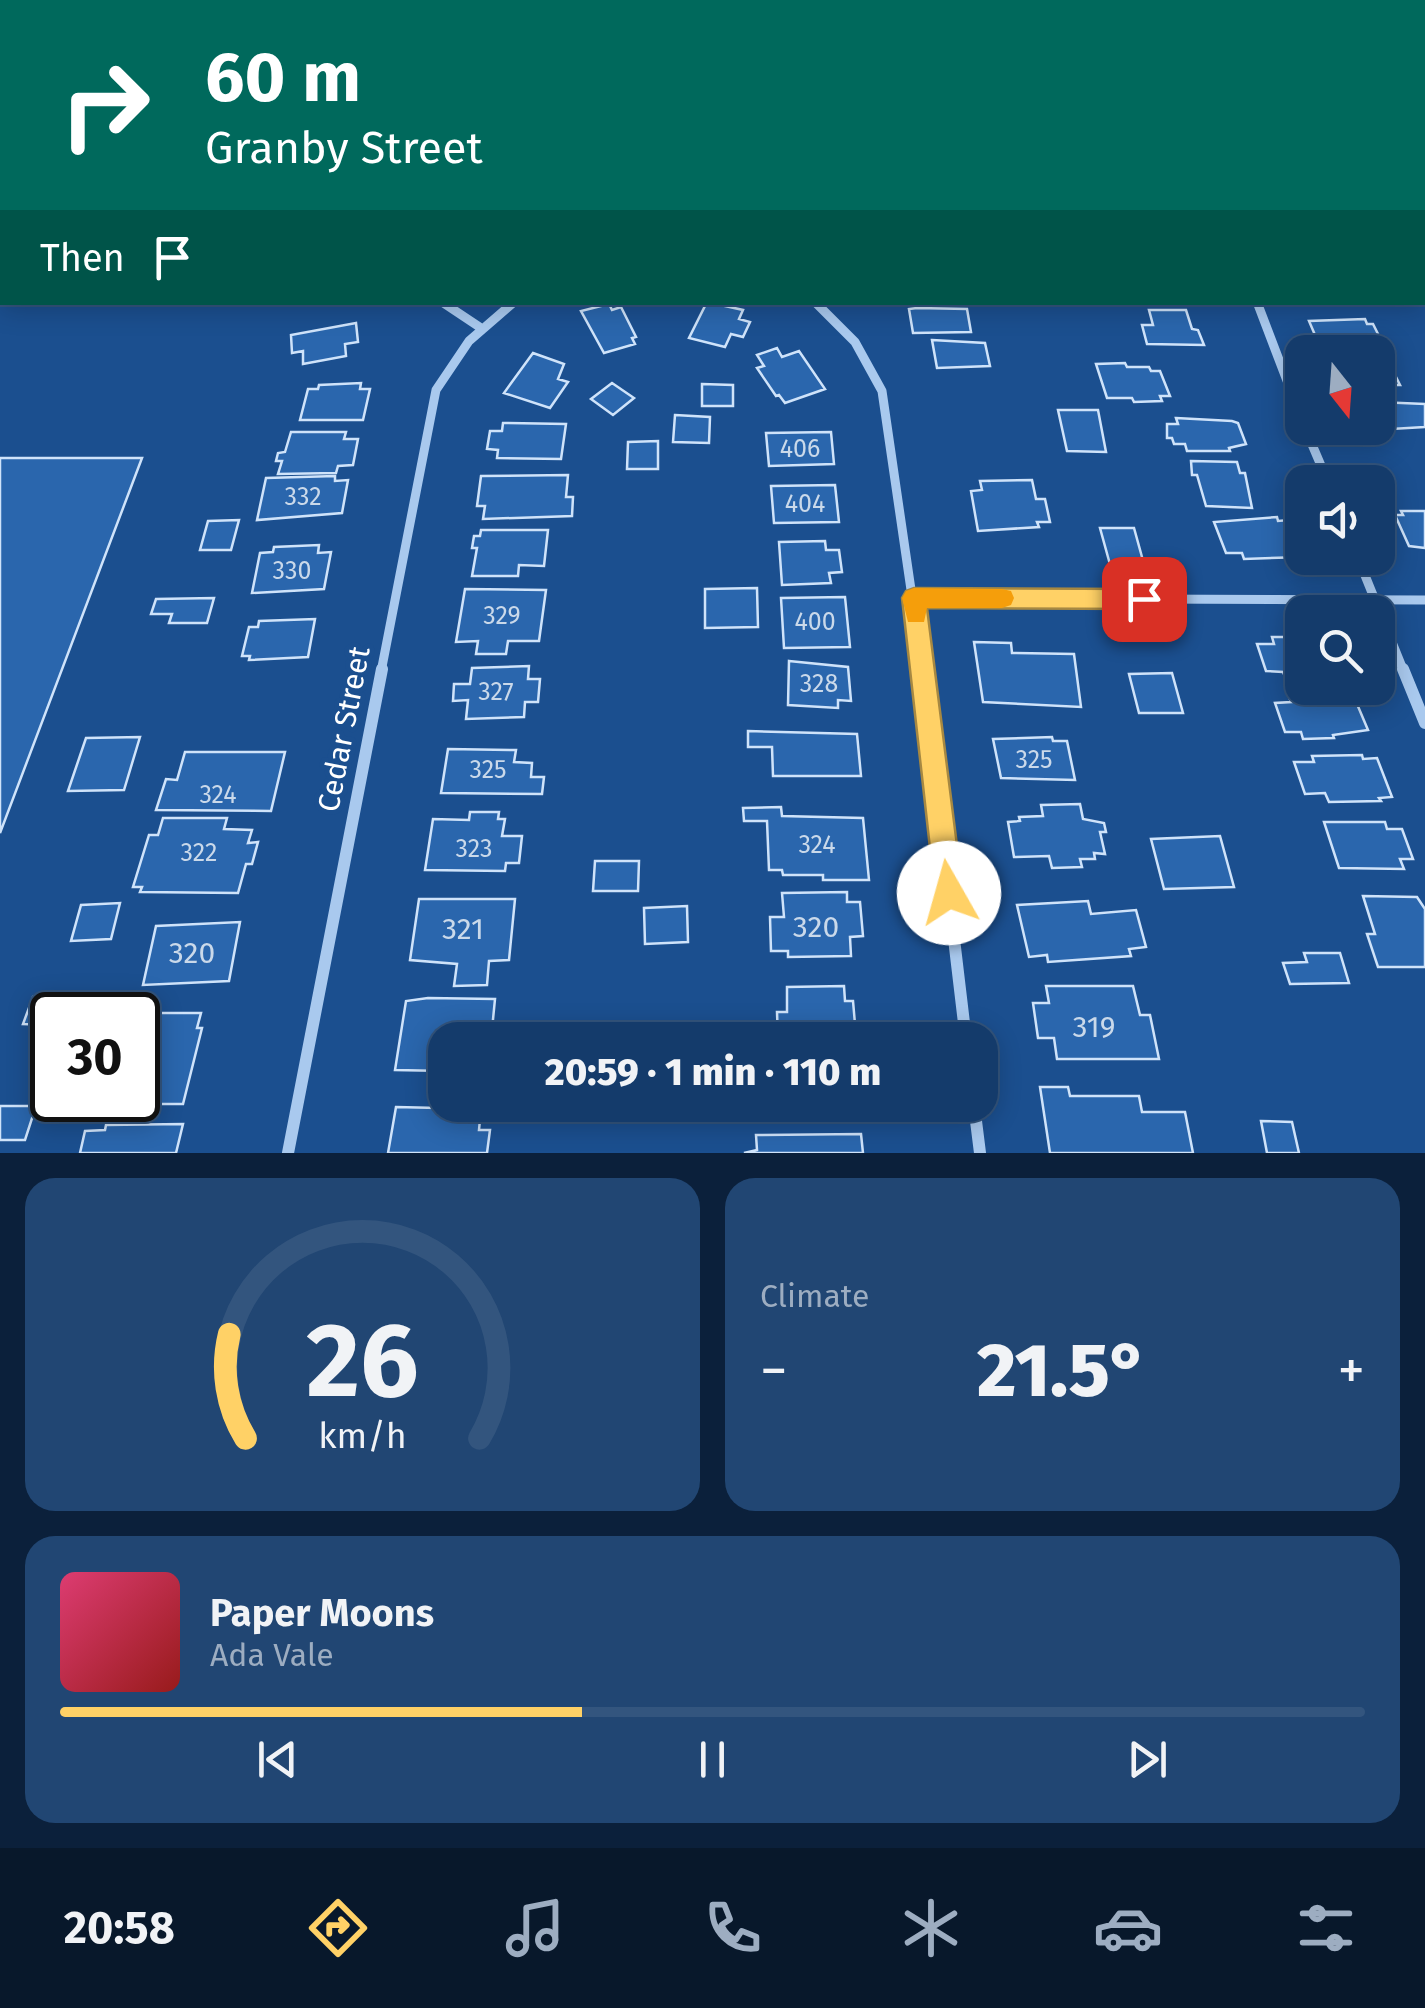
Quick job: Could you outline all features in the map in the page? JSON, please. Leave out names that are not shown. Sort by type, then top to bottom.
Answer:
[{"type":"street","points":[[446,305],[481,328]]},
{"type":"street","name":"Cedar Street","points":[[288,1153],[436,390],[451,362],[481,328],[510,305]]},
{"type":"street","points":[[818,305],[852,335],[870,362],[882,391],[914,598],[964,1022]]},
{"type":"street","points":[[1258,305],[1285,375]]},
{"type":"street","points":[[914,598],[1285,600]]},
{"type":"street","points":[[1395,600],[1425,600]]},
{"type":"street","points":[[1395,650],[1425,724]]},
{"type":"street","points":[[976,1122],[980,1153]]},
{"type":"building","points":[[605,305],[612,310],[621,307],[636,337],[632,338],[635,344],[604,353],[581,311]]},
{"type":"building","points":[[706,305],[743,310],[739,319],[750,322],[743,337],[731,334],[725,347],[689,338]]},
{"type":"building","points":[[909,309],[967,309],[971,332],[913,333]]},
{"type":"building","points":[[1149,310],[1186,310],[1192,329],[1198,330],[1204,345],[1147,344],[1142,325],[1153,325]]},
{"type":"building","points":[[1365,319],[1378,335],[1315,335],[1309,321]]},
{"type":"building","points":[[356,323],[358,342],[345,344],[346,356],[303,364],[303,351],[292,353],[291,335]]},
{"type":"building","points":[[932,340],[985,343],[990,366],[937,368]]},
{"type":"building","points":[[777,348],[782,357],[799,351],[825,389],[785,403],[776,396],[757,368],[764,366],[757,355]]},
{"type":"building","points":[[533,353],[564,364],[558,379],[568,382],[550,408],[504,393]]},
{"type":"building","points":[[1125,363],[1127,367],[1160,371],[1170,396],[1160,396],[1162,401],[1134,402],[1132,398],[1107,398],[1096,364]]},
{"type":"building","points":[[361,383],[360,389],[370,389],[363,420],[300,420],[308,389]]},
{"type":"building","points":[[612,383],[634,398],[613,415],[591,399]]},
{"type":"building","points":[[702,384],[733,385],[733,406],[702,406]]},
{"type":"building","points":[[1395,403],[1425,404],[1425,427],[1395,429]]},
{"type":"building","points":[[1058,410],[1098,410],[1106,452],[1067,451]]},
{"type":"building","points":[[675,415],[710,417],[709,443],[673,442]]},
{"type":"building","points":[[1176,418],[1238,423],[1246,444],[1229,448],[1230,451],[1187,451],[1185,444],[1174,444],[1172,438],[1167,438],[1167,424],[1178,424]]},
{"type":"building","points":[[503,423],[566,424],[561,459],[497,458],[498,450],[487,449],[490,431],[502,431]]},
{"type":"building","points":[[291,432],[346,432],[344,439],[358,439],[353,465],[338,466],[336,473],[278,474],[282,461],[276,461],[278,453],[285,452]]},
{"type":"building","points":[[831,432],[834,464],[769,466],[766,433]]},
{"type":"building","points":[[658,441],[658,469],[627,469],[628,442]]},
{"type":"building","points":[[0,458],[142,458],[0,833]]},
{"type":"building","points":[[1191,461],[1237,462],[1240,473],[1245,473],[1252,508],[1206,506],[1197,475],[1192,475]]},
{"type":"building","points":[[568,475],[566,497],[573,497],[572,516],[483,519],[485,506],[477,506],[481,476]]},
{"type":"building","points":[[335,476],[335,481],[348,480],[342,513],[257,520],[266,478]]},
{"type":"building","points":[[1032,480],[1036,499],[1045,499],[1050,522],[1037,522],[1039,527],[978,531],[971,491],[982,490],[980,481]]},
{"type":"building","points":[[835,485],[839,522],[774,523],[771,486]]},
{"type":"building","points":[[1401,511],[1425,511],[1425,548],[1409,546],[1395,515],[1403,515]]},
{"type":"building","points":[[1277,517],[1278,521],[1285,520],[1285,558],[1244,559],[1242,553],[1226,553],[1214,522]]},
{"type":"building","points":[[239,520],[231,550],[200,550],[208,521]]},
{"type":"building","points":[[1100,528],[1134,528],[1145,568],[1111,568]]},
{"type":"building","points":[[481,530],[548,530],[544,566],[519,565],[518,576],[472,576],[477,548],[472,548],[474,536],[480,536]]},
{"type":"building","points":[[825,541],[826,550],[839,550],[842,572],[829,573],[831,583],[782,585],[779,542]]},
{"type":"building","points":[[319,545],[318,553],[331,552],[324,589],[252,593],[260,553],[273,552],[274,547]]},
{"type":"building","points":[[757,588],[758,627],[705,628],[705,589]]},
{"type":"building","points":[[465,589],[546,590],[539,641],[508,641],[506,654],[476,654],[478,641],[456,642]]},
{"type":"building","points":[[845,597],[850,647],[784,648],[781,598]]},
{"type":"building","points":[[214,598],[207,623],[169,623],[172,614],[151,614],[156,599]]},
{"type":"building","points":[[315,619],[308,657],[249,660],[250,656],[242,656],[249,627],[258,627],[259,621]]},
{"type":"building","points":[[1272,637],[1285,637],[1285,677],[1283,672],[1266,671],[1257,644],[1274,644]]},
{"type":"building","points":[[974,642],[1011,643],[1012,653],[1074,654],[1081,707],[983,702]]},
{"type":"building","points":[[789,661],[848,667],[851,701],[838,700],[838,708],[788,705]]},
{"type":"building","points":[[529,666],[528,679],[540,679],[538,702],[525,702],[524,717],[466,719],[468,700],[453,701],[454,684],[470,684],[472,668]]},
{"type":"building","points":[[1172,673],[1183,713],[1139,713],[1129,674]]},
{"type":"building","points":[[1275,703],[1357,705],[1368,730],[1333,735],[1334,738],[1303,739],[1301,732],[1285,732]]},
{"type":"building","points":[[748,731],[857,734],[861,776],[773,776],[772,747],[748,747]]},
{"type":"building","points":[[140,737],[124,790],[68,791],[86,738]]},
{"type":"building","points":[[1052,737],[1053,741],[1067,741],[1075,780],[1001,778],[993,739]]},
{"type":"building","points":[[448,749],[516,750],[514,762],[532,763],[531,777],[544,777],[542,794],[441,793]]},
{"type":"building","points":[[185,752],[285,752],[271,811],[156,810],[166,779],[177,780]]},
{"type":"building","points":[[1362,755],[1363,759],[1377,758],[1392,797],[1379,798],[1381,801],[1329,802],[1325,793],[1305,794],[1294,762],[1314,762],[1312,756]]},
{"type":"building","points":[[1080,804],[1083,819],[1104,823],[1106,832],[1100,832],[1105,854],[1094,853],[1095,859],[1080,859],[1082,867],[1052,868],[1049,856],[1014,857],[1008,822],[1020,821],[1019,817],[1043,816],[1041,805]]},
{"type":"building","points":[[781,807],[782,816],[863,818],[869,880],[823,880],[823,875],[783,875],[782,870],[769,870],[767,821],[744,821],[743,808]]},
{"type":"building","points":[[470,812],[499,812],[498,819],[505,819],[502,836],[522,836],[519,863],[506,863],[505,871],[425,870],[433,819],[469,820]]},
{"type":"building","points":[[163,818],[227,818],[224,829],[252,830],[248,843],[258,842],[252,864],[246,864],[238,893],[140,892],[142,887],[133,887],[149,835],[158,835]]},
{"type":"building","points":[[1324,822],[1385,822],[1387,829],[1402,829],[1413,859],[1400,859],[1404,869],[1339,868]]},
{"type":"building","points":[[1220,836],[1234,887],[1164,889],[1151,839]]},
{"type":"building","points":[[595,861],[639,861],[638,891],[593,891]]},
{"type":"building","points":[[847,892],[847,902],[860,902],[863,936],[850,937],[851,956],[788,957],[788,951],[771,951],[770,917],[784,917],[782,893]]},
{"type":"building","points":[[1363,896],[1417,897],[1425,909],[1425,967],[1378,967],[1367,934],[1375,934]]},
{"type":"building","points":[[419,899],[515,899],[509,960],[489,961],[487,985],[454,986],[457,964],[410,960]]},
{"type":"building","points":[[1088,901],[1091,914],[1136,910],[1146,947],[1129,949],[1131,956],[1048,962],[1047,955],[1029,957],[1017,905]]},
{"type":"building","points":[[120,903],[111,939],[71,941],[81,905]]},
{"type":"building","points":[[687,906],[688,942],[645,944],[644,908]]},
{"type":"building","points":[[240,922],[229,981],[143,985],[156,926]]},
{"type":"building","points":[[1304,953],[1340,953],[1349,983],[1290,984],[1283,963],[1307,962]]},
{"type":"building","points":[[844,986],[845,1001],[853,1001],[855,1022],[777,1022],[777,1012],[787,1012],[787,987]]},
{"type":"building","points":[[1046,986],[1133,986],[1140,1015],[1150,1015],[1159,1059],[1057,1059],[1054,1038],[1038,1038],[1033,1003],[1049,1003]]},
{"type":"building","points":[[495,999],[493,1022],[428,1022],[428,1071],[395,1070],[406,1001]]},
{"type":"building","points":[[30,1005],[30,1024],[23,1024]]},
{"type":"building","points":[[160,1013],[201,1013],[197,1028],[202,1028],[183,1104],[160,1104]]},
{"type":"building","points":[[1040,1087],[1068,1087],[1070,1096],[1139,1096],[1142,1112],[1185,1112],[1193,1153],[1050,1153]]},
{"type":"building","points":[[0,1106],[30,1106],[31,1122],[25,1140],[0,1140]]},
{"type":"building","points":[[396,1107],[428,1108],[428,1122],[480,1122],[479,1130],[490,1130],[487,1153],[388,1153]]},
{"type":"building","points":[[1261,1121],[1292,1122],[1299,1153],[1267,1153]]},
{"type":"building","points":[[183,1124],[176,1153],[80,1153],[85,1131],[105,1130],[106,1125]]},
{"type":"building","points":[[861,1134],[863,1153],[744,1153],[757,1150],[756,1135]]},
{"type":"slow traffic","points":[[916,615],[914,598],[1002,598]]},
{"type":"route","points":[[949,893],[914,598],[1144,599]]}]
